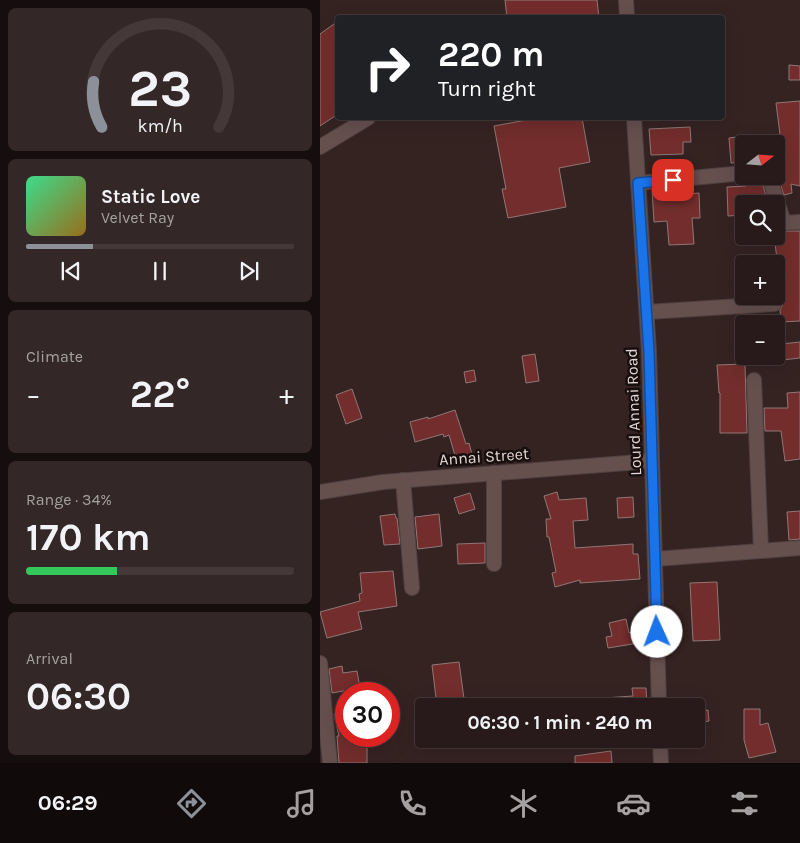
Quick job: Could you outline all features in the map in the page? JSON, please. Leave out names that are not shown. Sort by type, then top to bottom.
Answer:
[{"type":"street","points":[[626,0],[627,15]]},
{"type":"street","points":[[320,147],[365,120]]},
{"type":"street","name":"Lourd Annai Road","points":[[634,120],[646,312],[659,698]]},
{"type":"street","points":[[638,183],[735,174]]},
{"type":"street","points":[[772,185],[784,223],[800,222]]},
{"type":"street","points":[[646,312],[758,305]]},
{"type":"street","points":[[754,380],[761,551]]},
{"type":"street","name":"Annai Street","points":[[320,492],[403,480],[652,461]]},
{"type":"street","points":[[494,473],[494,564]]},
{"type":"street","points":[[403,480],[412,588]]},
{"type":"street","points":[[655,559],[800,548]]},
{"type":"street","points":[[320,663],[330,763]]},
{"type":"street","points":[[660,748],[661,763]]},
{"type":"building","points":[[505,0],[597,0],[599,15],[507,15]]},
{"type":"building","points":[[335,23],[335,116],[320,126],[320,34]]},
{"type":"building","points":[[789,65],[800,66],[800,80],[789,80]]},
{"type":"building","points":[[800,101],[800,186],[791,184],[792,193],[784,195],[781,185],[785,185],[785,135],[780,135],[776,103]]},
{"type":"building","points":[[526,120],[582,120],[590,162],[559,168],[566,207],[508,218],[502,189],[506,189],[494,126]]},
{"type":"building","points":[[690,127],[691,142],[683,142],[683,154],[651,155],[649,129]]},
{"type":"building","points":[[735,137],[735,163],[731,163],[729,138]]},
{"type":"building","points":[[763,185],[766,195],[735,195],[735,216],[728,216],[727,187]]},
{"type":"building","points":[[675,189],[676,195],[699,193],[700,218],[692,218],[694,244],[669,245],[667,221],[654,222],[652,190]]},
{"type":"building","points":[[785,231],[800,231],[800,321],[785,322],[785,315],[780,315],[780,310],[782,305],[785,305],[785,255],[777,255],[775,245],[785,245]]},
{"type":"building","points":[[800,342],[800,358],[785,360],[785,344]]},
{"type":"building","points":[[535,354],[539,381],[526,383],[522,356]]},
{"type":"building","points":[[717,365],[745,365],[747,433],[720,433],[720,393]]},
{"type":"building","points":[[474,370],[476,381],[466,383],[464,372]]},
{"type":"building","points":[[352,389],[362,418],[346,424],[336,395]]},
{"type":"building","points":[[800,392],[800,459],[785,461],[781,431],[765,431],[764,408],[788,408],[787,393]]},
{"type":"building","points":[[455,410],[466,444],[469,443],[472,454],[456,459],[449,435],[444,437],[443,434],[415,442],[410,422],[428,417],[428,419]]},
{"type":"building","points":[[557,492],[559,500],[586,498],[588,520],[573,521],[575,548],[633,544],[633,554],[638,554],[640,579],[580,583],[580,580],[555,587],[552,573],[556,572],[549,537],[547,537],[546,519],[551,519],[544,496]]},
{"type":"building","points":[[470,493],[475,509],[459,514],[454,498]]},
{"type":"building","points":[[633,497],[634,517],[618,518],[617,498]]},
{"type":"building","points":[[800,511],[800,539],[789,540],[787,512]]},
{"type":"building","points":[[395,514],[400,544],[384,545],[380,516]]},
{"type":"building","points":[[439,514],[442,546],[418,549],[415,517]]},
{"type":"building","points":[[485,543],[485,563],[458,564],[457,544]]},
{"type":"building","points":[[393,571],[397,606],[358,612],[362,629],[327,638],[320,612],[360,601],[359,594],[362,593],[360,573]]},
{"type":"building","points":[[717,582],[720,640],[693,641],[690,583]]},
{"type":"building","points":[[626,619],[629,633],[637,631],[639,643],[608,648],[606,637],[612,636],[609,623]]},
{"type":"building","points":[[459,662],[464,698],[436,698],[432,665]]},
{"type":"building","points":[[342,666],[343,673],[357,671],[359,682],[335,682],[335,692],[332,693],[329,669]]},
{"type":"building","points":[[632,688],[646,688],[647,698],[604,698],[633,696]]},
{"type":"building","points":[[744,709],[760,709],[760,725],[768,723],[776,752],[749,758],[744,740]]},
{"type":"building","points":[[705,710],[708,710],[709,721],[705,722]]},
{"type":"building","points":[[338,747],[367,747],[367,763],[339,763]]},
{"type":"building","points":[[611,751],[612,763],[575,763],[575,756]]},
{"type":"route","points":[[657,632],[649,352],[638,183],[673,180]]}]
